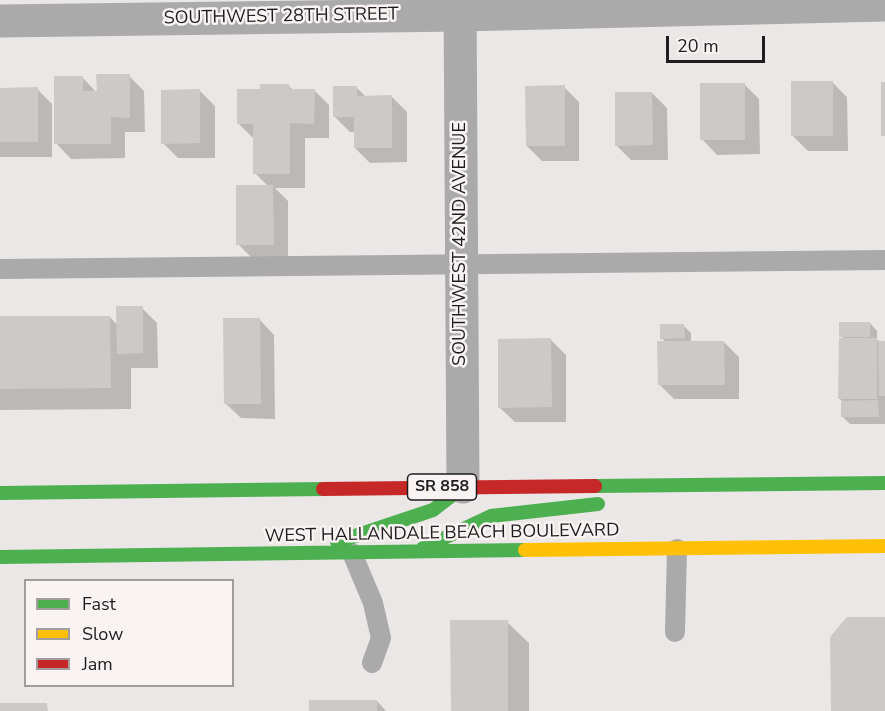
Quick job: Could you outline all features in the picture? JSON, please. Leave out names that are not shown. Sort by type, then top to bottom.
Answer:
[{"type":"main road","name":"SR 858","points":[[0,493],[885,483]]},
{"type":"main road","points":[[633,501],[787,484]]},
{"type":"main road","points":[[289,554],[376,531],[433,510],[463,487]]},
{"type":"main road","points":[[414,553],[491,516],[610,503]]},
{"type":"main road","name":"WEST HALLANDALE BEACH BOULEVARD","points":[[0,557],[885,546]]},
{"type":"street","name":"SOUTHWEST 28TH STREET","points":[[0,21],[460,8],[885,5]]},
{"type":"street","name":"SOUTHWEST 42ND AVENUE","points":[[460,8],[463,487]]},
{"type":"lane","points":[[0,269],[885,260]]},
{"type":"lane","points":[[675,632],[677,549]]},
{"type":"lane","points":[[352,553],[374,603],[381,638],[372,663]]},
{"type":"building","points":[[96,74],[130,74],[130,118],[111,117],[111,144],[54,144],[54,76],[83,76],[83,91],[97,91]]},
{"type":"building","points":[[791,81],[833,81],[833,136],[791,136]]},
{"type":"building","points":[[881,82],[885,82],[885,136],[881,136]]},
{"type":"building","points":[[700,83],[745,83],[745,140],[700,140]]},
{"type":"building","points":[[260,84],[289,84],[289,89],[315,89],[314,124],[290,123],[290,174],[253,174],[253,124],[237,124],[237,89],[260,89]]},
{"type":"building","points":[[565,85],[565,146],[526,146],[525,86]]},
{"type":"building","points":[[333,86],[357,86],[357,96],[392,95],[392,148],[354,148],[354,117],[333,117]]},
{"type":"building","points":[[38,87],[38,142],[0,142],[0,88]]},
{"type":"building","points":[[200,89],[200,143],[161,144],[161,90]]},
{"type":"building","points":[[615,92],[652,92],[653,145],[615,146]]},
{"type":"building","points":[[236,185],[273,185],[274,245],[236,245]]},
{"type":"building","points":[[116,306],[143,306],[143,353],[117,354]]},
{"type":"building","points":[[0,316],[110,316],[111,388],[0,389]]},
{"type":"building","points":[[223,318],[260,318],[261,404],[224,404]]},
{"type":"building","points":[[839,322],[870,322],[870,337],[839,337]]},
{"type":"building","points":[[660,324],[684,324],[685,338],[660,339]]},
{"type":"building","points":[[551,338],[552,407],[498,408],[498,339]]},
{"type":"building","points":[[839,338],[877,338],[877,399],[838,399]]},
{"type":"building","points":[[657,341],[724,341],[725,385],[658,385]]},
{"type":"building","points":[[878,341],[885,341],[885,396],[879,396]]},
{"type":"building","points":[[878,400],[879,417],[841,417],[841,401]]},
{"type":"building","points":[[847,617],[885,617],[885,711],[831,711],[830,637]]},
{"type":"building","points":[[450,620],[508,620],[508,711],[451,711]]},
{"type":"building","points":[[309,700],[377,700],[377,711],[309,711]]},
{"type":"building","points":[[0,703],[47,703],[48,711],[0,711]]},
{"type":"traffic: fast","points":[[595,486],[885,483]]},
{"type":"traffic: fast","points":[[337,542],[433,510],[463,487]]},
{"type":"traffic: fast","points":[[0,493],[323,489]]},
{"type":"traffic: fast","points":[[423,548],[491,516],[598,504]]},
{"type":"traffic: fast","points":[[0,557],[525,550]]},
{"type":"traffic: slow","points":[[525,550],[885,546]]},
{"type":"traffic: jam","points":[[323,489],[595,486]]}]
